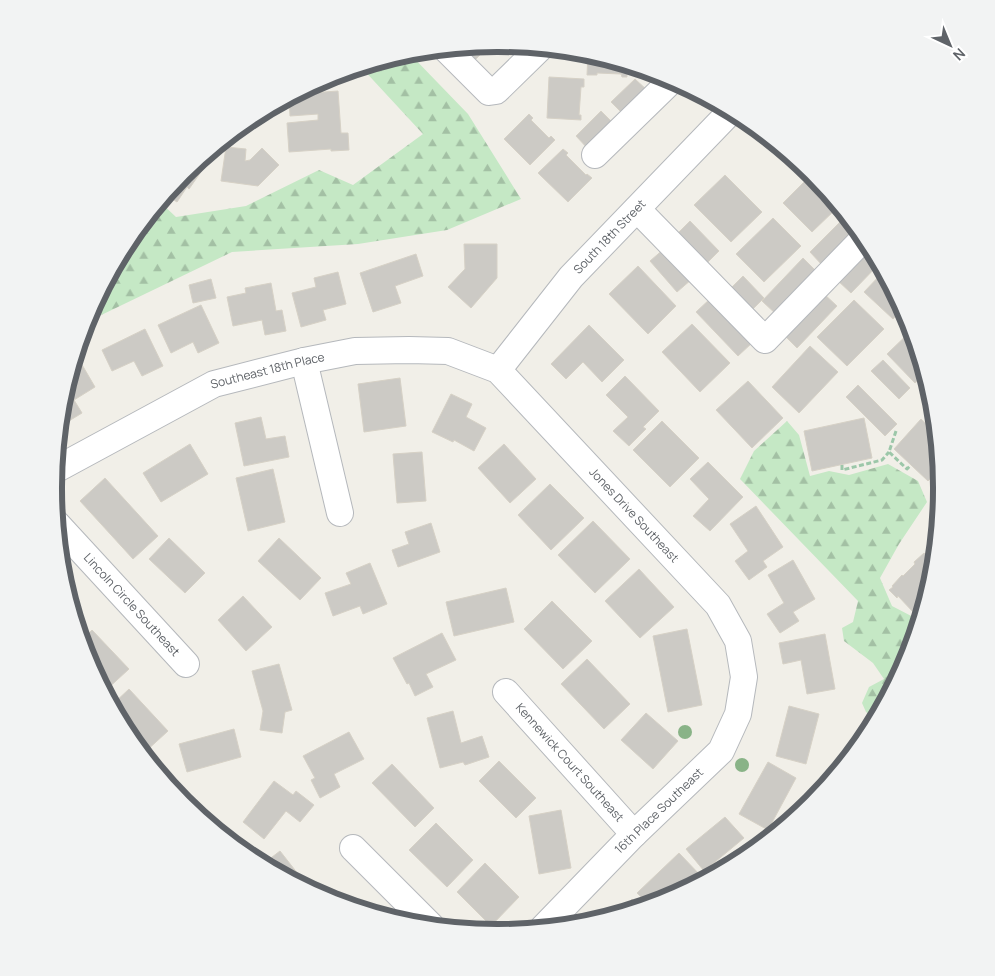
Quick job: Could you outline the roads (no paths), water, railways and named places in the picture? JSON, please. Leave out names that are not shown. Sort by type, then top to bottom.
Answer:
[{"type":"street","points":[[452,55],[489,92],[496,92],[534,54]]},
{"type":"street","points":[[594,155],[665,87]]},
{"type":"street","name":"South 18th Street","points":[[498,370],[571,277],[725,117]]},
{"type":"street","points":[[637,209],[765,340],[858,244]]},
{"type":"street","name":"Southeast 18th Place","points":[[63,466],[214,384],[304,361],[355,351],[448,351],[498,370]]},
{"type":"street","points":[[304,361],[340,513]]},
{"type":"street","name":"Jones Drive Southeast","points":[[498,370],[718,605],[738,641],[744,677]]},
{"type":"street","name":"Lincoln Circle Southeast","points":[[65,532],[186,664]]},
{"type":"street","name":"16th Place Southeast","points":[[550,920],[634,834],[721,750],[738,714],[744,677]]},
{"type":"street","name":"Kennewick Court Southeast","points":[[506,692],[634,834]]},
{"type":"street","points":[[353,848],[423,917]]}]
